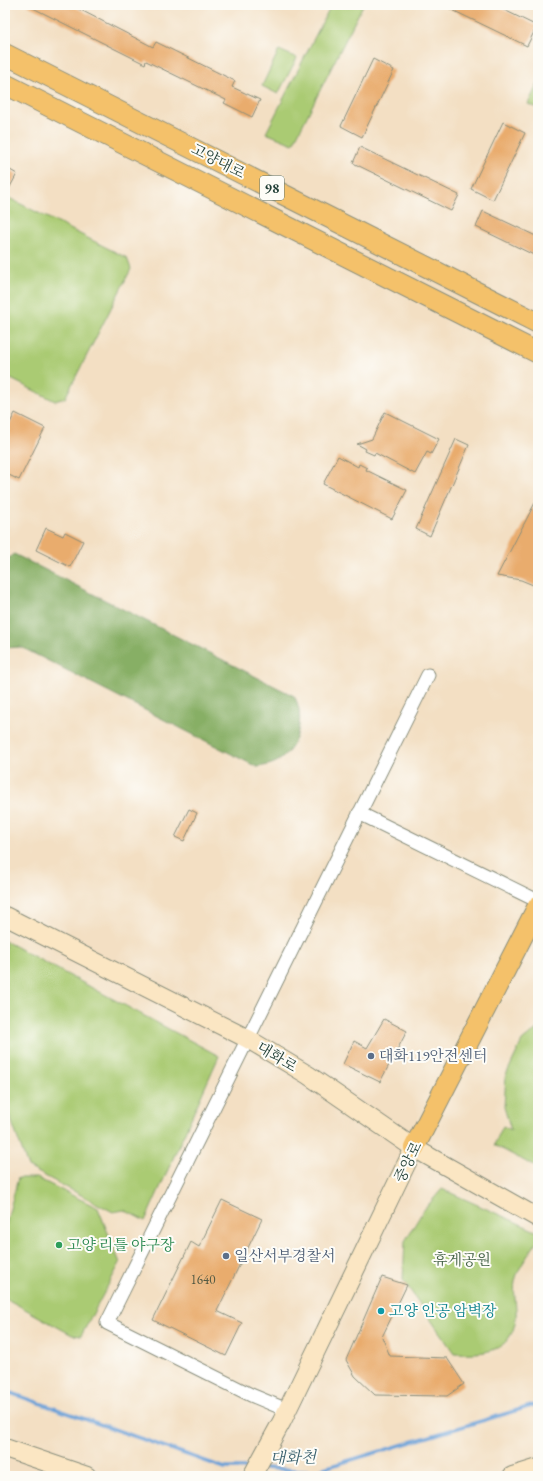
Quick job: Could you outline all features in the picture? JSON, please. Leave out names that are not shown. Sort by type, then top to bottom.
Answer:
[{"type":"main road","name":"고양대로","points":[[5,54],[538,323]]},
{"type":"main road","name":"고양대로","points":[[5,84],[538,352]]},
{"type":"main road","name":"중앙로","points":[[414,1148],[538,906]]},
{"type":"street","points":[[284,1416],[251,1395],[107,1322],[428,675]]},
{"type":"street","points":[[359,813],[538,901]]},
{"type":"street","name":"대화로","points":[[5,916],[248,1038],[308,1075],[414,1148],[538,1218]]},
{"type":"street","name":"중앙로","points":[[252,1476],[284,1416],[414,1148]]},
{"type":"street","points":[[5,1448],[87,1476]]},
{"type":"street","points":[[512,1476],[538,1468]]},
{"type":"green space","points":[[331,5],[363,5],[293,144],[266,133]]},
{"type":"green space","points":[[279,50],[297,58],[278,94],[262,86]]},
{"type":"green space","points":[[538,83],[538,108],[528,104]]},
{"type":"green space","points":[[5,196],[127,258],[131,269],[65,398],[55,401],[5,376]]},
{"type":"green space","points":[[14,554],[294,696],[298,704],[299,722],[298,732],[291,749],[278,761],[257,767],[21,647],[5,648],[5,561]]},
{"type":"green space","points":[[5,941],[219,1056],[145,1221],[124,1210],[113,1212],[28,1167],[10,1117],[5,1109]]},
{"type":"green space","points":[[538,1028],[538,1168],[494,1145],[503,1126],[511,1130],[504,1107],[506,1075],[522,1041]]},
{"type":"green space","name":"고양 리틀 야구장","points":[[18,1178],[37,1178],[98,1208],[120,1263],[81,1336],[72,1335],[5,1298],[5,1228]]},
{"type":"green space","name":"휴게공원","points":[[442,1189],[538,1232],[538,1240],[522,1265],[515,1281],[514,1290],[516,1318],[513,1330],[508,1339],[502,1345],[485,1352],[454,1353],[403,1280],[405,1241],[423,1211]]},
{"type":"building","points":[[27,5],[71,5],[153,47],[156,42],[235,81],[232,87],[260,100],[252,117],[224,103],[226,100],[146,61],[145,64]]},
{"type":"building","points":[[442,5],[494,5],[537,26],[527,46]]},
{"type":"building","points":[[373,59],[394,70],[362,137],[341,126]]},
{"type":"building","points":[[503,122],[525,133],[493,200],[471,189]]},
{"type":"building","points":[[360,147],[459,195],[451,211],[353,163]]},
{"type":"building","points":[[5,167],[17,174],[5,196]]},
{"type":"building","points":[[483,211],[538,237],[538,257],[476,227]]},
{"type":"building","points":[[385,412],[439,439],[431,454],[427,452],[415,474],[375,453],[374,455],[365,451],[366,449],[357,444],[372,439]]},
{"type":"building","points":[[15,413],[45,428],[19,480],[5,473],[5,433]]},
{"type":"building","points":[[456,439],[469,445],[430,536],[416,529]]},
{"type":"building","points":[[338,456],[358,467],[359,464],[367,468],[366,470],[407,490],[392,519],[323,484]]},
{"type":"building","points":[[538,497],[538,587],[521,580],[497,576]]},
{"type":"building","points":[[46,528],[63,536],[65,532],[83,541],[70,567],[36,550]]},
{"type":"building","points":[[189,809],[197,813],[184,841],[175,837]]},
{"type":"building","name":"대화119안전센터","points":[[384,1019],[407,1031],[380,1082],[343,1064],[354,1041],[367,1048]]},
{"type":"building","name":"일산서부경찰서","points":[[222,1200],[262,1219],[217,1311],[242,1323],[226,1356],[153,1320],[191,1242],[199,1247]]},
{"type":"building","name":"고양 인공 암벽장","points":[[382,1277],[407,1285],[382,1337],[390,1356],[447,1358],[464,1384],[447,1396],[375,1395],[355,1376],[346,1360]]},
{"type":"waterway","name":"대화천","points":[[5,1391],[225,1468],[251,1468]]},
{"type":"waterway","name":"대화천","points":[[263,1468],[314,1471],[538,1404]]},
{"type":"place","name":"대화119안전센터","points":[[371,1056]]},
{"type":"place","name":"고양 리틀 야구장","points":[[59,1245]]},
{"type":"place","name":"일산서부경찰서","points":[[226,1256]]},
{"type":"place","name":"고양 인공 암벽장","points":[[381,1311]]}]
